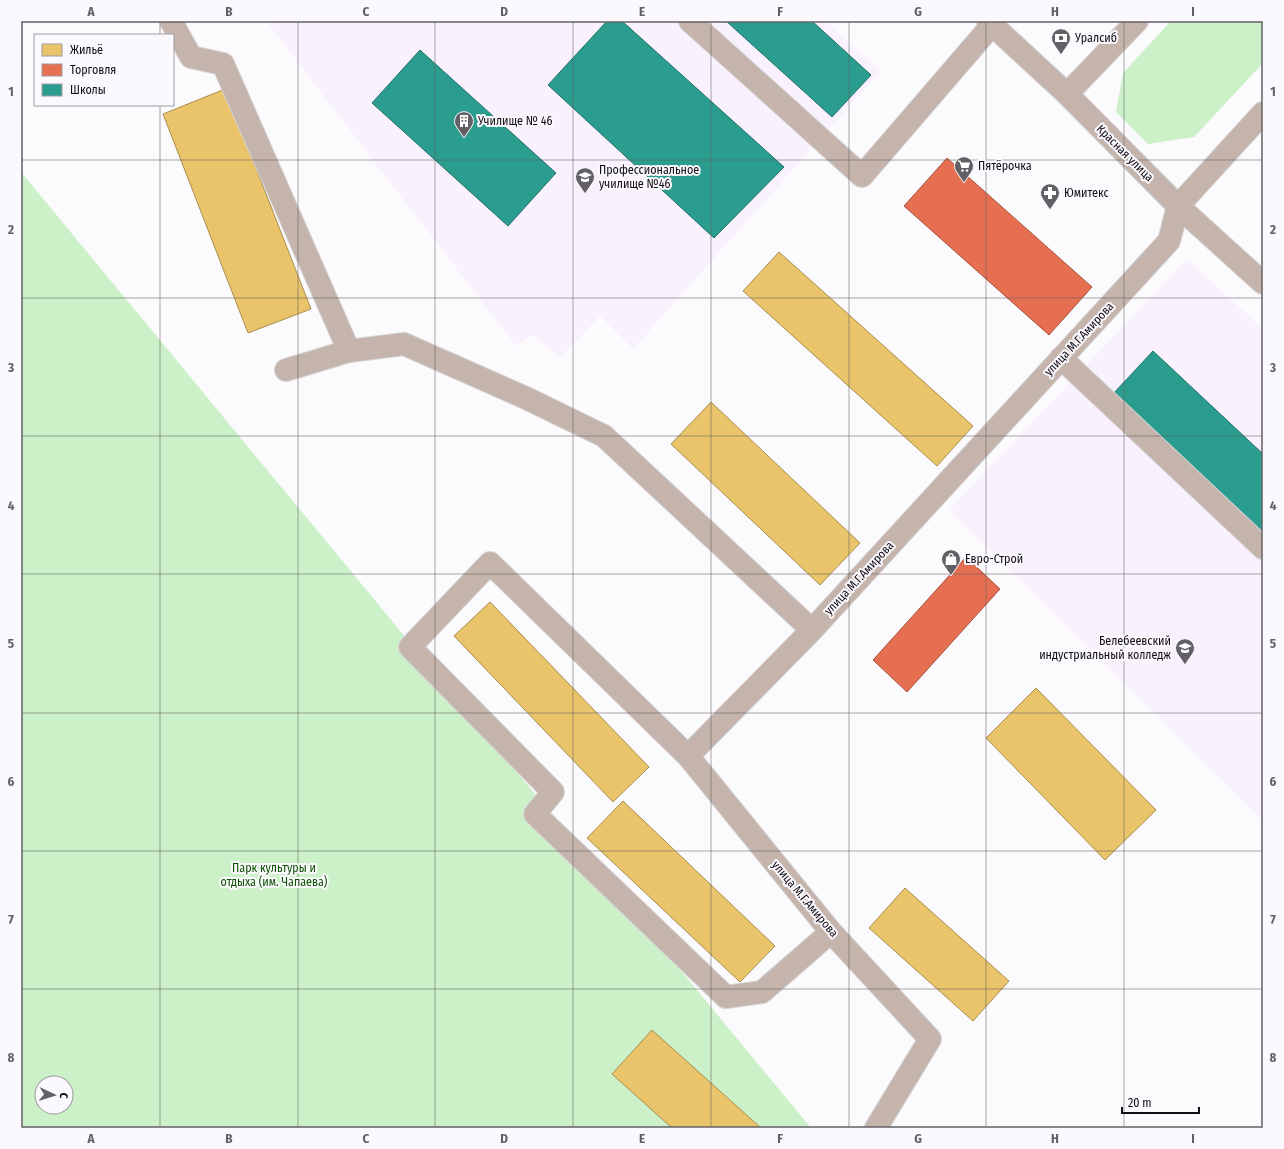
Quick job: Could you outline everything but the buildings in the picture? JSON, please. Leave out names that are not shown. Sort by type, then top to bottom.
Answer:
[{"type":"street","points":[[171,21],[191,57],[223,64],[349,351]]},
{"type":"street","points":[[690,21],[862,176],[990,23]]},
{"type":"street","points":[[1067,94],[1137,21]]},
{"type":"street","name":"Красная улица","points":[[990,23],[1067,94],[1178,206],[1263,283]]},
{"type":"street","name":"улица М.Г.Амирова","points":[[876,1128],[930,1039],[832,932],[688,756],[812,630],[1169,241],[1178,206],[1263,113]]},
{"type":"street","points":[[286,370],[349,351],[404,344],[526,398],[604,436],[812,630]]},
{"type":"street","points":[[1061,358],[1263,548]]},
{"type":"street","points":[[688,756],[490,562],[410,646],[553,792],[535,814],[726,997],[762,992],[832,932]]},
{"type":"shaded area","name":"Профессиональное училище №46","points":[[266,21],[825,21],[881,71],[633,349],[600,316],[560,357],[532,335],[516,346]]},
{"type":"shaded area","name":"Белебеевский индустриальный колледж","points":[[1187,259],[1263,329],[1263,821],[949,510]]},
{"type":"green space","points":[[1171,21],[1263,21],[1263,63],[1194,137],[1148,144],[1116,112],[1123,73]]},
{"type":"green space","name":"Парк культуры и отдыха (им. Чапаева)","points":[[21,172],[811,1128],[21,1128]]},
{"type":"place","name":"Уралсиб","points":[[1061,55]]},
{"type":"place","name":"Училище № 46","points":[[464,138]]},
{"type":"place","name":"Пятёрочка","points":[[964,183]]},
{"type":"place","name":"Профессиональное училище №46","points":[[585,194]]},
{"type":"place","name":"Юмитекс","points":[[1050,210]]},
{"type":"place","name":"Евро-Строй","points":[[951,576]]},
{"type":"place","name":"Белебеевский индустриальный колледж","points":[[1185,665]]}]
